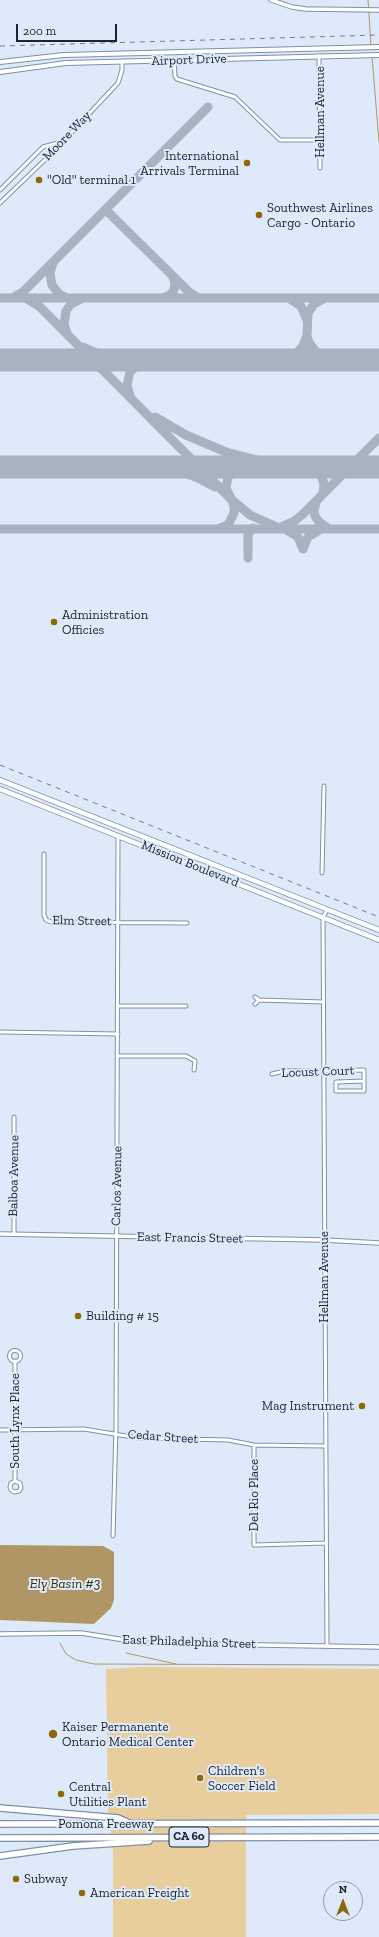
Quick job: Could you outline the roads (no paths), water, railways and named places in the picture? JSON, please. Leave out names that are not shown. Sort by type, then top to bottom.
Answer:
[{"type":"highway","points":[[0,1808],[118,1818],[133,1824]]},
{"type":"highway","name":"Pomona Freeway","points":[[0,1824],[379,1823]]},
{"type":"highway","points":[[0,1856],[73,1846],[193,1837]]},
{"type":"highway","name":"Pomona Freeway","points":[[0,1838],[379,1838]]},
{"type":"main road","name":"Airport Drive","points":[[0,62],[37,57],[379,47]]},
{"type":"main road","points":[[174,52],[174,60]]},
{"type":"main road","points":[[121,54],[122,62]]},
{"type":"main road","name":"Airport Drive","points":[[0,72],[66,63],[379,55]]},
{"type":"main road","name":"Mission Boulevard","points":[[0,780],[379,930]]},
{"type":"main road","name":"Mission Boulevard","points":[[0,789],[379,940]]},
{"type":"street","points":[[271,0],[306,10],[377,10]]},
{"type":"street","name":"Hellman Avenue","points":[[320,56],[320,168]]},
{"type":"street","points":[[174,60],[175,76],[177,79],[236,97],[280,140],[320,140]]},
{"type":"street","name":"Moore Way","points":[[0,203],[118,83],[122,70],[122,62]]},
{"type":"street","points":[[0,190],[43,147],[61,142]]},
{"type":"street","points":[[322,873],[324,786]]},
{"type":"street","name":"Carlos Avenue","points":[[113,1536],[116,1433],[118,836]]},
{"type":"street","name":"Elm Street","points":[[44,854],[44,915],[46,920],[51,922],[118,921],[187,923]]},
{"type":"street","name":"Hellman Avenue","points":[[327,910],[323,917],[327,1646]]},
{"type":"street","points":[[255,997],[259,1000],[323,1002]]},
{"type":"street","points":[[256,1004],[259,1000]]},
{"type":"street","points":[[118,1006],[186,1006]]},
{"type":"street","points":[[0,1032],[118,1034]]},
{"type":"street","points":[[118,1056],[186,1056],[195,1061],[194,1070]]},
{"type":"street","name":"Locust Court","points":[[272,1074],[284,1071],[324,1072],[364,1070],[364,1081]]},
{"type":"street","points":[[364,1081],[364,1091],[336,1091],[336,1082],[364,1081]]},
{"type":"street","name":"Balboa Avenue","points":[[14,1117],[14,1234]]},
{"type":"street","name":"East Francis Street","points":[[0,1234],[324,1240],[379,1243]]},
{"type":"street","name":"South Lynx Place","points":[[15,1361],[15,1481]]},
{"type":"street","name":"Cedar Street","points":[[0,1430],[84,1429],[152,1438],[228,1440],[254,1445],[325,1446]]},
{"type":"street","name":"Del Rio Place","points":[[254,1445],[254,1545],[326,1543]]},
{"type":"street","name":"East Philadelphia Street","points":[[0,1634],[82,1633],[144,1643],[379,1647]]},
{"type":"water","name":"Ely Basin #3","points":[[0,1545],[103,1546],[114,1552],[114,1600],[111,1608],[94,1624],[0,1620]]},
{"type":"waterway","points":[[368,0],[371,45]]},
{"type":"waterway","points":[[372,56],[379,142]]},
{"type":"waterway","points":[[60,1643],[66,1654],[76,1660],[94,1664],[379,1665]]},
{"type":"waterway","points":[[126,1653],[176,1664]]},
{"type":"railway","points":[[0,46],[379,35]]},
{"type":"railway","points":[[0,765],[379,917]]},
{"type":"place","name":"International Arrivals Terminal","points":[[247,163]]},
{"type":"place","name":"\"Old\" terminal 1","points":[[39,180]]},
{"type":"place","name":"Southwest Airlines Cargo - Ontario","points":[[259,215]]},
{"type":"place","name":"Administration Officies","points":[[54,622]]},
{"type":"place","name":"Building # 15","points":[[78,1316]]},
{"type":"place","name":"Mag Instrument","points":[[362,1406]]},
{"type":"place","name":"Kaiser Permanente Ontario Medical Center","points":[[53,1734]]},
{"type":"place","name":"Children's Soccer Field","points":[[200,1778]]},
{"type":"place","name":"Central Utilities Plant","points":[[61,1794]]},
{"type":"place","name":"Subway","points":[[16,1879]]},
{"type":"place","name":"American Freight","points":[[82,1893]]}]
